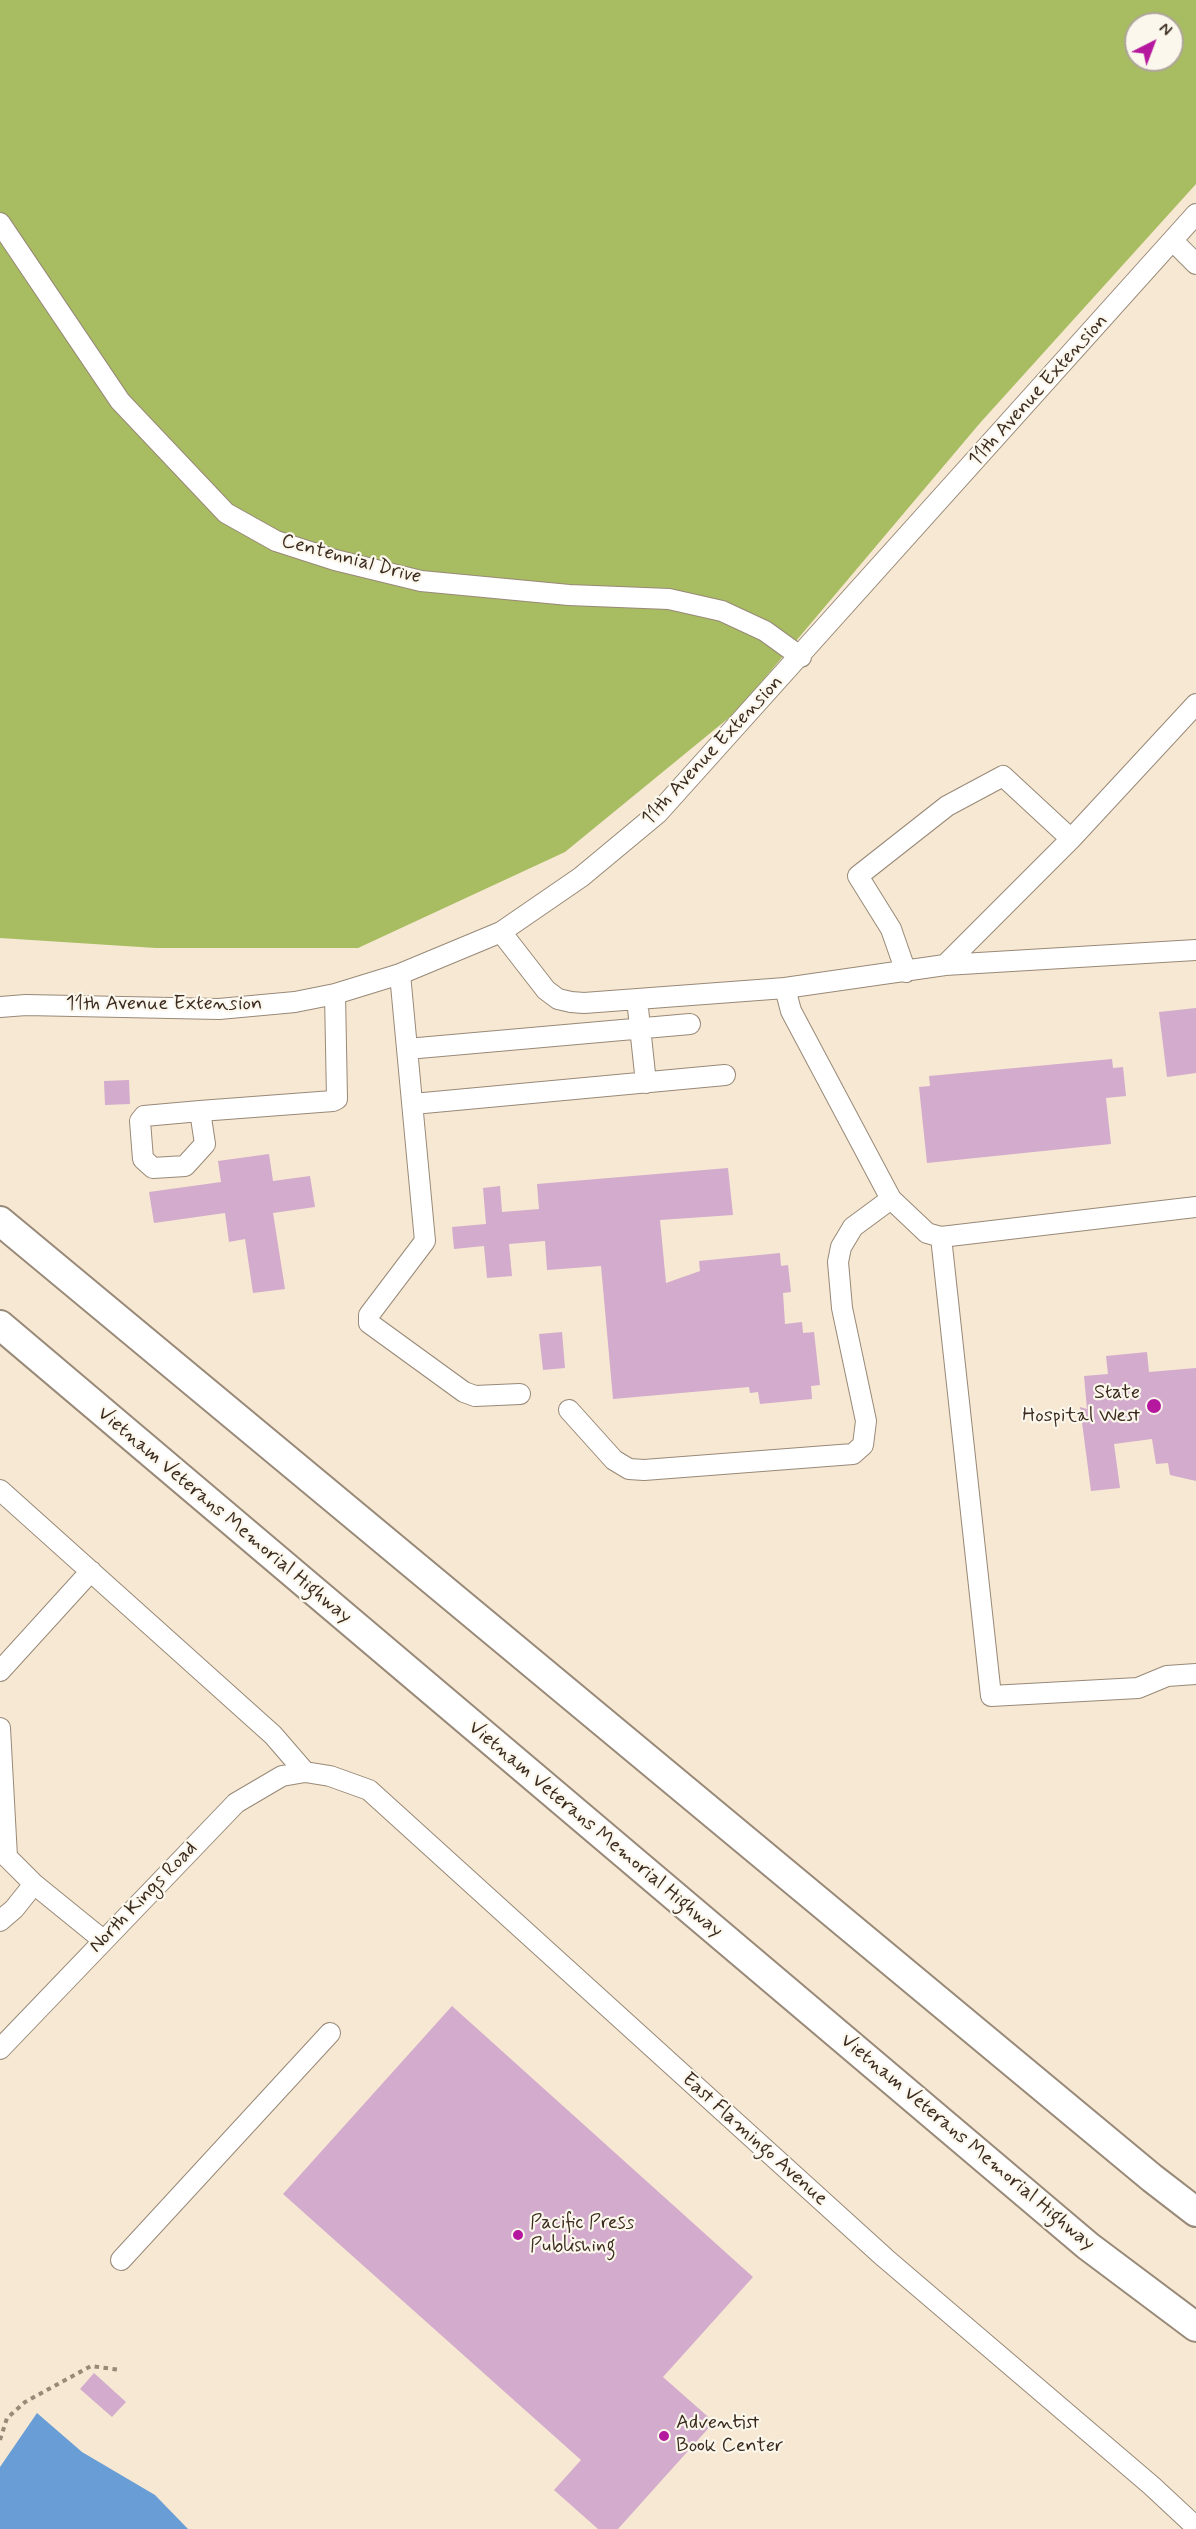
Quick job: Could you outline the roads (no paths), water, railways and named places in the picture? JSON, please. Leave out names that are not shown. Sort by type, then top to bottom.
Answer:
[{"type":"highway","points":[[0,1221],[1152,2178],[1196,2212]]},
{"type":"highway","name":"Vietnam Veterans Memorial Highway","points":[[0,1325],[1088,2246],[1196,2327]]},
{"type":"street","name":"11th Avenue Extension","points":[[0,1007],[27,1005],[219,1009],[264,1006],[335,994],[400,974],[501,932],[581,877],[658,813],[801,657],[1196,214]]},
{"type":"street","name":"Centennial Drive","points":[[0,224],[120,401],[226,513],[276,541],[335,560],[421,581],[569,595],[680,601],[722,611],[765,631],[801,657]]},
{"type":"street","points":[[1173,241],[1196,264]]},
{"type":"street","points":[[945,965],[1071,839],[1196,704]]},
{"type":"street","points":[[906,972],[891,930],[858,876],[947,806],[1003,776],[1071,839]]},
{"type":"street","points":[[501,932],[546,990],[558,999],[584,1003],[785,988],[945,965],[1196,950]]},
{"type":"street","points":[[400,974],[425,1241],[369,1315],[369,1323],[464,1392],[486,1396],[520,1394]]},
{"type":"street","points":[[785,988],[791,1011],[891,1199],[927,1233],[941,1237],[1196,1208]]},
{"type":"street","points":[[200,1111],[337,1099],[335,994]]},
{"type":"street","points":[[637,999],[646,1083]]},
{"type":"street","points":[[408,1049],[690,1024]]},
{"type":"street","points":[[413,1104],[725,1075]]},
{"type":"street","points":[[569,1410],[614,1460],[629,1469],[853,1454],[863,1445],[866,1421],[842,1308],[838,1262],[841,1247],[853,1227],[891,1199]]},
{"type":"street","points":[[941,1237],[991,1696],[1138,1688],[1167,1676],[1196,1674]]},
{"type":"street","points":[[0,1490],[273,1734],[305,1772]]},
{"type":"street","points":[[0,1671],[91,1571]]},
{"type":"street","points":[[0,1728],[7,1857],[34,1884],[103,1940]]},
{"type":"street","name":"North Kings Road","points":[[0,2049],[237,1803],[282,1776],[305,1772]]},
{"type":"street","name":"East Flamingo Avenue","points":[[305,1772],[330,1776],[369,1790],[885,2258],[1152,2486],[1196,2527]]},
{"type":"street","points":[[0,1921],[14,1909],[34,1884]]},
{"type":"street","points":[[121,2260],[330,2033]]},
{"type":"water","points":[[37,2413],[82,2452],[155,2495],[188,2529],[0,2529],[0,2467]]},
{"type":"place","name":"State Hospital West","points":[[1154,1406]]},
{"type":"place","name":"Pacific Press Publishing","points":[[518,2235]]},
{"type":"place","name":"Adventist Book Center","points":[[664,2436]]}]
